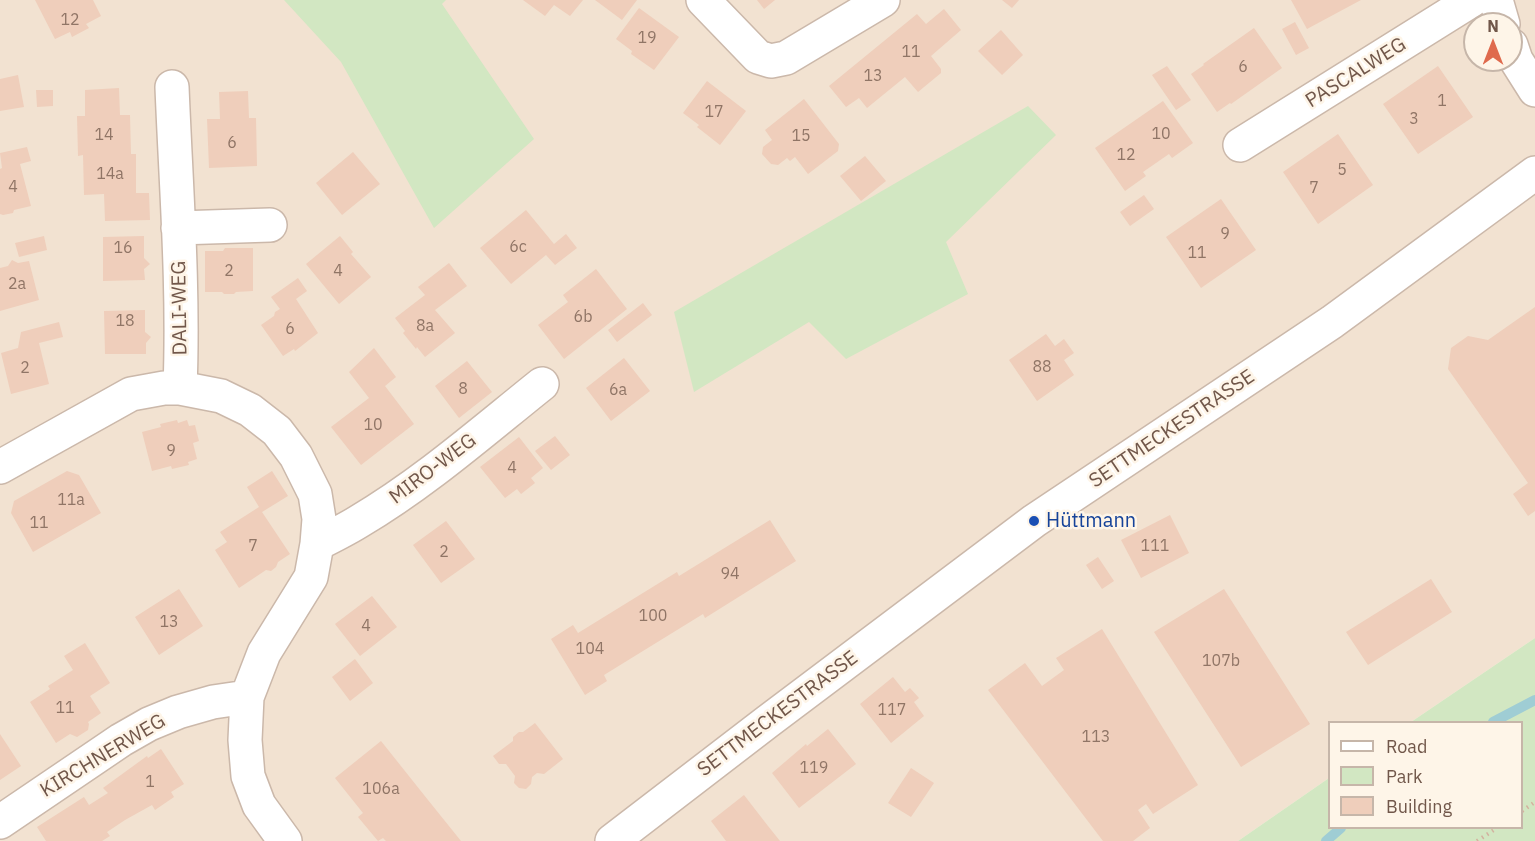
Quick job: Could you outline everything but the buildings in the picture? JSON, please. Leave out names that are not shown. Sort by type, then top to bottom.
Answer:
[{"type":"street","points":[[703,0],[758,57],[771,61],[786,58],[883,0]]},
{"type":"street","name":"PASCALWEG","points":[[1240,145],[1472,0]]},
{"type":"street","points":[[1523,71],[1535,90]]},
{"type":"street","name":"DALI-WEG","points":[[172,87],[182,346],[180,388]]},
{"type":"street","name":"SETTMECKESTRASSE","points":[[612,841],[1034,521],[1332,322],[1535,173]]},
{"type":"street","points":[[178,228],[270,225]]},
{"type":"street","name":"MIRO-WEG","points":[[317,544],[358,522],[405,490],[542,384]]},
{"type":"street","points":[[0,467],[131,394],[164,388],[180,388],[221,396],[250,410],[278,431],[296,456],[315,494],[319,519],[311,577],[264,653],[247,696],[245,740],[248,776],[259,806],[285,841]]},
{"type":"street","name":"KIRCHNERWEG","points":[[0,822],[149,724],[178,712],[213,702],[247,696]]},
{"type":"path","points":[[1477,841],[1495,829]]},
{"type":"shaded area","points":[[0,0],[1535,0],[1535,638],[1412,721],[1328,721],[1328,779],[1238,841],[0,841]]},
{"type":"green space","points":[[284,0],[446,0],[442,4],[534,139],[434,228],[341,62]]},
{"type":"green space","points":[[1028,106],[1056,135],[946,242],[968,294],[846,359],[809,322],[694,392],[674,312]]},
{"type":"green space","points":[[1535,638],[1535,841],[1238,841],[1328,779],[1328,829],[1523,829],[1523,721],[1412,721]]},
{"type":"waterway","points":[[1495,721],[1535,700]]},
{"type":"waterway","points":[[1326,841],[1340,829]]},
{"type":"place","name":"Hüttmann","points":[[1034,521]]}]
